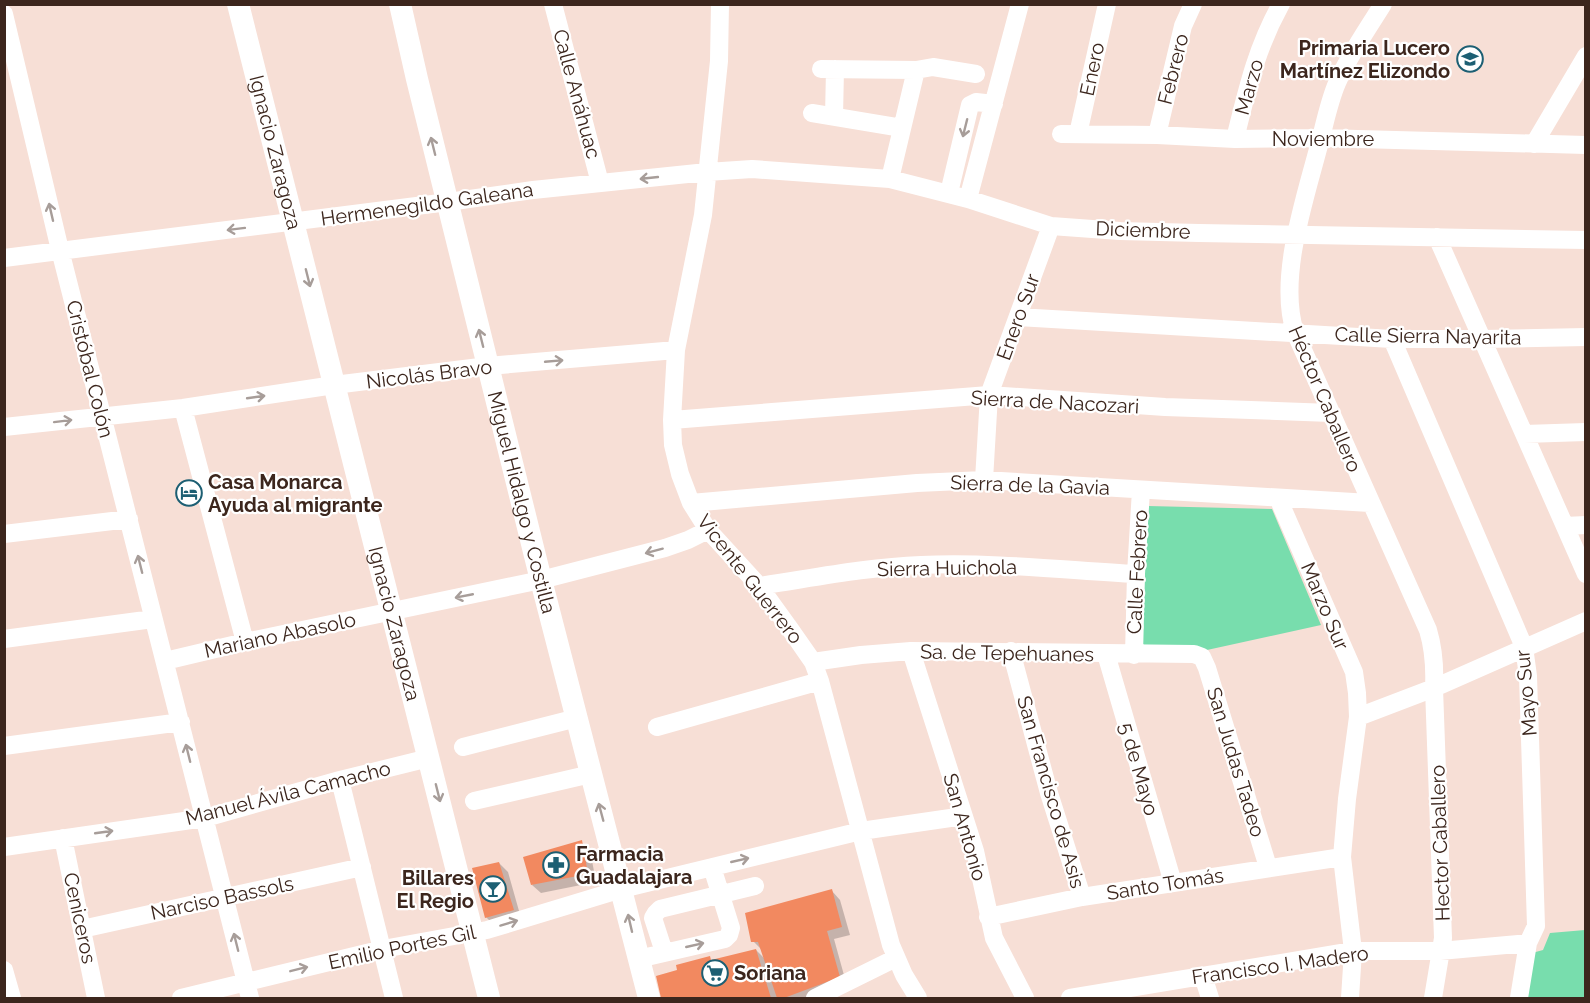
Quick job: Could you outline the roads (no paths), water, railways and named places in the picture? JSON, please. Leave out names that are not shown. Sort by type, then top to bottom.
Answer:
[{"type":"main road","name":"Ignacio Zaragoza","points":[[238,4],[489,999]]},
{"type":"main road","name":"Miguel Hidalgo y Costilla","points":[[400,4],[488,366],[649,999]]},
{"type":"street","name":"Calle Anáhuac","points":[[553,4],[600,183]]},
{"type":"street","name":"Vicente Guerrero","points":[[720,4],[719,61],[703,215],[676,350],[673,445],[680,474],[691,503],[708,530],[759,586],[813,662],[891,945],[918,999]]},
{"type":"street","points":[[968,199],[1020,4]]},
{"type":"street","name":"Enero","points":[[1069,134],[1107,4]]},
{"type":"street","name":"Febrero","points":[[1157,135],[1183,26],[1193,4]]},
{"type":"street","name":"Marzo","points":[[1235,139],[1252,67],[1281,4]]},
{"type":"street","name":"Héctor Caballero","points":[[1383,4],[1347,61],[1335,86],[1296,233],[1290,318],[1428,630],[1435,664],[1434,688]]},
{"type":"street","name":"Cristóbal Colón","points":[[4,14],[10,64],[60,250],[248,990]]},
{"type":"street","points":[[1534,144],[1586,56]]},
{"type":"street","points":[[834,117],[828,69],[916,70],[933,67],[976,74]]},
{"type":"street","points":[[890,179],[916,70]]},
{"type":"street","points":[[949,193],[970,105],[976,102],[994,104]]},
{"type":"street","points":[[812,113],[902,128]]},
{"type":"street","name":"Noviembre","points":[[1069,134],[1586,145]]},
{"type":"street","name":"Diciembre","points":[[707,172],[752,170],[890,179],[949,193],[1051,226],[1120,231],[1586,240]]},
{"type":"street","name":"Hermenegildo Galeana","points":[[4,258],[533,190],[707,172]]},
{"type":"street","name":"Enero Sur","points":[[984,480],[989,395],[1051,226]]},
{"type":"street","points":[[1437,237],[1586,574]]},
{"type":"street","name":"Calle Sierra Nayarita","points":[[1018,317],[1392,339],[1586,337]]},
{"type":"street","name":"Mayo Sur","points":[[1392,339],[1524,647],[1528,676],[1536,926],[1528,943],[1519,999]]},
{"type":"street","name":"Nicolás Bravo","points":[[4,427],[183,408],[334,385],[488,366],[676,350]]},
{"type":"street","name":"Sierra de Nacozari","points":[[672,420],[989,395],[1165,407],[1331,413]]},
{"type":"street","points":[[183,408],[245,642]]},
{"type":"street","points":[[1524,434],[1586,432]]},
{"type":"street","name":"Sierra de la Gavia","points":[[691,503],[917,483],[984,480],[1370,503]]},
{"type":"street","name":"Calle Febrero","points":[[1134,655],[1136,574],[1142,490]]},
{"type":"street","name":"Marzo Sur","points":[[1278,498],[1354,672],[1358,717],[1342,857],[1353,951],[1350,999]]},
{"type":"street","points":[[4,534],[129,519]]},
{"type":"street","points":[[1565,526],[1586,525]]},
{"type":"street","name":"Mariano Abasolo","points":[[165,661],[542,580],[665,548],[708,530]]},
{"type":"street","name":"Sierra Huichola","points":[[759,586],[879,567],[923,565],[984,564],[1136,574]]},
{"type":"street","points":[[4,639],[153,619]]},
{"type":"street","points":[[1358,717],[1434,688],[1586,621]]},
{"type":"street","name":"Sa. de Tepehuanes","points":[[813,662],[911,651],[1194,654],[1202,657]]},
{"type":"street","name":"San Antonio","points":[[911,651],[975,851],[994,938],[1001,956],[1025,999]]},
{"type":"street","name":"San Francisco de Asis","points":[[1011,651],[1049,793],[1082,897]]},
{"type":"street","name":"5 de Mayo","points":[[1106,654],[1173,883]]},
{"type":"street","name":"San Judas Tadeo","points":[[1202,657],[1268,867]]},
{"type":"street","points":[[657,727],[820,681]]},
{"type":"street","name":"Hector Caballero","points":[[1433,999],[1443,938],[1434,688]]},
{"type":"street","points":[[463,747],[577,718]]},
{"type":"street","points":[[4,746],[181,722]]},
{"type":"street","name":"Manuel Ávila Camacho","points":[[4,847],[205,818],[429,758]]},
{"type":"street","points":[[474,801],[591,774]]},
{"type":"street","points":[[340,780],[394,999]]},
{"type":"street","name":"Emilio Portes Gil","points":[[181,999],[248,990],[383,949],[487,930],[622,889],[861,831],[964,816]]},
{"type":"street","name":"Ceniceros","points":[[63,838],[96,999]]},
{"type":"street","name":"Santo Tomás","points":[[988,916],[1082,897],[1342,857]]},
{"type":"street","name":"Narciso Bassols","points":[[82,929],[362,867]]},
{"type":"street","points":[[638,959],[724,939],[729,935],[731,928],[712,867]]},
{"type":"street","points":[[664,952],[653,918],[660,909],[755,886]]},
{"type":"street","name":"Francisco I. Madero","points":[[1070,999],[1110,995],[1203,976],[1353,951],[1440,951],[1528,943]]},
{"type":"street","points":[[815,999],[896,958]]},
{"type":"street","points":[[4,970],[12,999]]},
{"type":"street","points":[[1203,976],[1210,999]]},
{"type":"place","name":"Primaria Lucero Martínez Elizondo","points":[[1470,59]]},
{"type":"place","name":"Casa Monarca Ayuda al migrante","points":[[189,493]]},
{"type":"place","name":"Farmacia Guadalajara","points":[[556,865]]},
{"type":"place","name":"Billares El Regio","points":[[493,889]]},
{"type":"place","name":"Soriana","points":[[715,973]]}]
